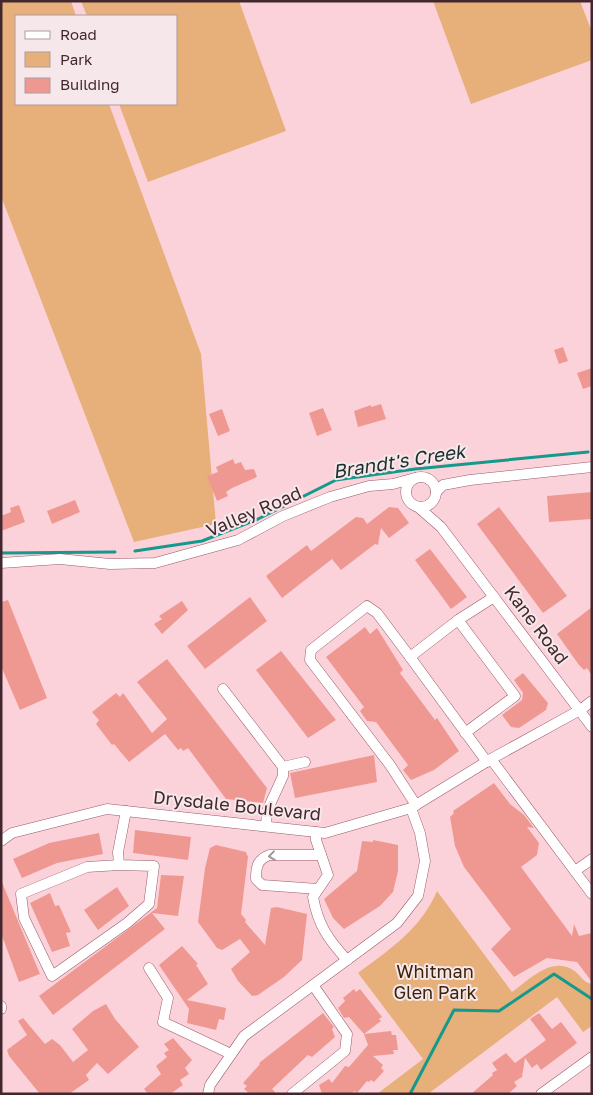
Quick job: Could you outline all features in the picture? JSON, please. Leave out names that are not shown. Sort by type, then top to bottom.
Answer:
[{"type":"street","name":"Valley Road","points":[[369,486],[398,492],[413,504],[427,506],[443,485],[470,480],[592,467]]},
{"type":"street","name":"Valley Road","points":[[1,563],[60,559],[110,564],[155,563],[198,553],[238,540],[283,516],[330,497],[369,486],[393,484],[420,477],[470,480]]},
{"type":"street","points":[[413,504],[406,488],[420,477],[433,482],[436,494]]},
{"type":"street","name":"Kane Road","points":[[436,494],[436,509],[453,543]]},
{"type":"street","name":"Kane Road","points":[[413,504],[431,516],[453,543],[592,727]]},
{"type":"street","points":[[410,656],[458,620],[494,597]]},
{"type":"street","points":[[208,1094],[210,1084],[244,1036],[396,923],[418,896],[425,860],[413,806],[390,765],[310,660],[310,650],[366,606],[377,613],[465,733],[489,761],[592,894]]},
{"type":"street","points":[[458,620],[515,696],[465,733]]},
{"type":"street","points":[[223,689],[283,767],[283,776],[268,811],[266,826]]},
{"type":"street","name":"Drysdale Boulevard","points":[[1,841],[12,834],[107,809],[325,833],[413,806],[580,710],[592,701]]},
{"type":"street","points":[[283,767],[304,762]]},
{"type":"street","points":[[118,865],[118,852],[126,811]]},
{"type":"street","points":[[316,832],[328,875],[315,893],[317,918],[329,940],[347,960]]},
{"type":"street","points":[[315,893],[262,885],[256,879],[256,866],[262,858],[269,855],[321,855]]},
{"type":"street","points":[[575,871],[592,859]]},
{"type":"street","points":[[118,865],[154,866],[149,904],[127,923],[52,976],[24,918],[21,894],[87,867],[118,865]]},
{"type":"street","points":[[149,968],[168,998],[163,1022],[231,1054]]},
{"type":"street","points":[[292,1094],[345,1051],[347,1034],[314,985]]},
{"type":"street","points":[[541,1094],[592,1057]]},
{"type":"green space","points":[[1,1],[71,1],[76,15],[15,15],[15,105],[109,105],[201,354],[216,524],[134,542],[1,196]]},
{"type":"green space","points":[[81,1],[239,1],[286,131],[148,182],[119,105],[178,105],[178,15],[87,15]]},
{"type":"green space","points":[[433,1],[580,1],[592,32],[592,60],[471,104]]},
{"type":"green space","name":"Whitman Glen Park","points":[[437,891],[512,992],[541,971],[557,966],[565,966],[573,970],[586,982],[592,984],[592,1026],[583,1032],[557,997],[428,1094],[377,1094],[423,1059],[358,973],[404,937],[422,916]]},
{"type":"building","points":[[563,347],[568,361],[559,364],[554,350]]},
{"type":"building","points":[[592,368],[592,386],[583,389],[577,373]]},
{"type":"building","points":[[381,404],[386,419],[358,427],[354,411],[371,405],[371,407]]},
{"type":"building","points":[[323,408],[332,430],[317,436],[309,413]]},
{"type":"building","points":[[222,409],[230,431],[218,436],[209,414]]},
{"type":"building","points":[[233,459],[235,464],[241,462],[245,470],[254,469],[257,477],[232,488],[226,492],[228,496],[217,501],[207,476],[218,472],[216,467]]},
{"type":"building","points":[[592,492],[592,519],[549,522],[547,496]]},
{"type":"building","points":[[75,500],[80,512],[52,524],[47,511]]},
{"type":"building","points":[[19,505],[25,522],[1,531],[1,516],[11,512],[10,508]]},
{"type":"building","points":[[389,507],[398,508],[409,523],[389,538],[381,528],[378,545],[375,544],[341,570],[332,559],[282,598],[266,576],[307,545],[311,551],[356,517],[363,518],[367,524]]},
{"type":"building","points":[[499,507],[567,596],[543,613],[477,524]]},
{"type":"building","points":[[430,549],[467,597],[451,609],[415,560]]},
{"type":"building","points":[[250,597],[267,621],[205,669],[187,646]]},
{"type":"building","points":[[8,600],[47,698],[20,710],[1,666],[1,602]]},
{"type":"building","points":[[182,601],[188,610],[162,634],[154,624],[162,619],[159,616]]},
{"type":"building","points":[[592,607],[592,676],[587,668],[584,670],[579,665],[557,634]]},
{"type":"building","points":[[365,627],[370,634],[377,628],[403,670],[400,673],[435,720],[437,718],[459,751],[434,770],[411,780],[403,770],[408,765],[376,722],[367,721],[360,711],[364,707],[326,657]]},
{"type":"building","points":[[281,651],[336,720],[308,738],[256,670]]},
{"type":"building","points":[[167,659],[267,788],[263,803],[226,799],[188,748],[183,751],[181,748],[178,750],[165,734],[129,762],[114,744],[112,745],[96,724],[99,720],[92,712],[116,693],[120,697],[123,693],[152,733],[167,719],[137,682]]},
{"type":"building","points":[[523,673],[548,703],[546,710],[519,728],[511,727],[502,715],[522,700],[523,693],[514,680]]},
{"type":"building","points":[[374,755],[377,782],[295,798],[290,773]]},
{"type":"building","points":[[494,783],[510,804],[524,815],[534,828],[527,827],[539,843],[537,855],[521,867],[572,936],[574,924],[579,936],[592,933],[592,982],[577,962],[547,958],[514,977],[491,949],[511,929],[464,867],[455,846],[450,817],[454,813],[453,811]]},
{"type":"building","points":[[135,830],[191,837],[188,860],[133,853]]},
{"type":"building","points":[[99,833],[103,854],[57,863],[22,878],[13,859],[49,843]]},
{"type":"building","points":[[373,840],[398,845],[398,871],[393,892],[380,906],[344,929],[333,918],[324,899],[357,871],[362,841],[373,842]]},
{"type":"building","points":[[216,845],[246,852],[248,857],[241,914],[246,920],[245,922],[265,945],[271,908],[277,907],[307,914],[302,960],[284,977],[258,995],[252,996],[238,981],[231,969],[250,952],[240,939],[222,950],[217,948],[198,922],[205,868],[210,848]]},
{"type":"building","points":[[161,875],[184,876],[178,916],[152,913],[165,929],[53,1015],[39,996],[157,908]]},
{"type":"building","points":[[1,880],[40,974],[19,982],[1,933]]},
{"type":"building","points":[[117,887],[129,906],[98,930],[84,910]]},
{"type":"building","points":[[50,893],[55,906],[59,905],[71,932],[66,933],[70,946],[52,952],[30,903]]},
{"type":"building","points":[[182,946],[198,964],[196,965],[208,984],[187,1000],[226,1008],[224,1020],[219,1019],[216,1030],[187,1023],[189,1009],[159,965]]},
{"type":"building","points":[[354,989],[356,992],[360,989],[382,1017],[379,1019],[381,1021],[364,1034],[349,1017],[344,1018],[338,1008],[345,1001],[343,998]]},
{"type":"building","points":[[106,1004],[115,1019],[139,1047],[108,1074],[97,1063],[86,1075],[89,1080],[69,1094],[40,1094],[9,1056],[7,1050],[27,1035],[18,1021],[23,1018],[45,1044],[52,1039],[60,1045],[73,1062],[88,1050],[72,1029],[93,1011]]},
{"type":"building","points":[[323,1013],[334,1027],[332,1029],[335,1037],[312,1057],[308,1055],[272,1089],[277,1094],[250,1094],[244,1089],[247,1086],[243,1083],[259,1063]]},
{"type":"building","points":[[539,1013],[552,1029],[561,1022],[577,1043],[541,1070],[537,1064],[532,1068],[525,1058],[522,1077],[514,1082],[517,1086],[508,1094],[471,1094],[497,1070],[492,1063],[506,1053],[515,1063],[546,1040],[530,1019]]},
{"type":"building","points":[[391,1031],[392,1035],[396,1035],[398,1050],[393,1050],[394,1054],[373,1056],[383,1065],[381,1068],[384,1071],[374,1082],[371,1080],[367,1081],[357,1093],[354,1091],[352,1094],[322,1094],[319,1085],[329,1079],[332,1083],[345,1066],[349,1067],[368,1045],[364,1034]]},
{"type":"building","points":[[173,1038],[192,1060],[185,1068],[189,1074],[180,1080],[183,1085],[170,1094],[148,1094],[144,1089],[161,1074],[156,1066],[167,1057],[164,1053],[169,1050],[164,1044]]},
{"type":"waterway","name":"Brandt's Creek","points":[[135,551],[202,541],[258,519],[336,480],[415,469],[588,452]]},
{"type":"waterway","name":"Brandt's Creek","points":[[1,553],[115,552]]},
{"type":"waterway","name":"Brandt's Creek","points":[[410,1094],[454,1010],[499,1011],[554,974],[592,999]]}]
